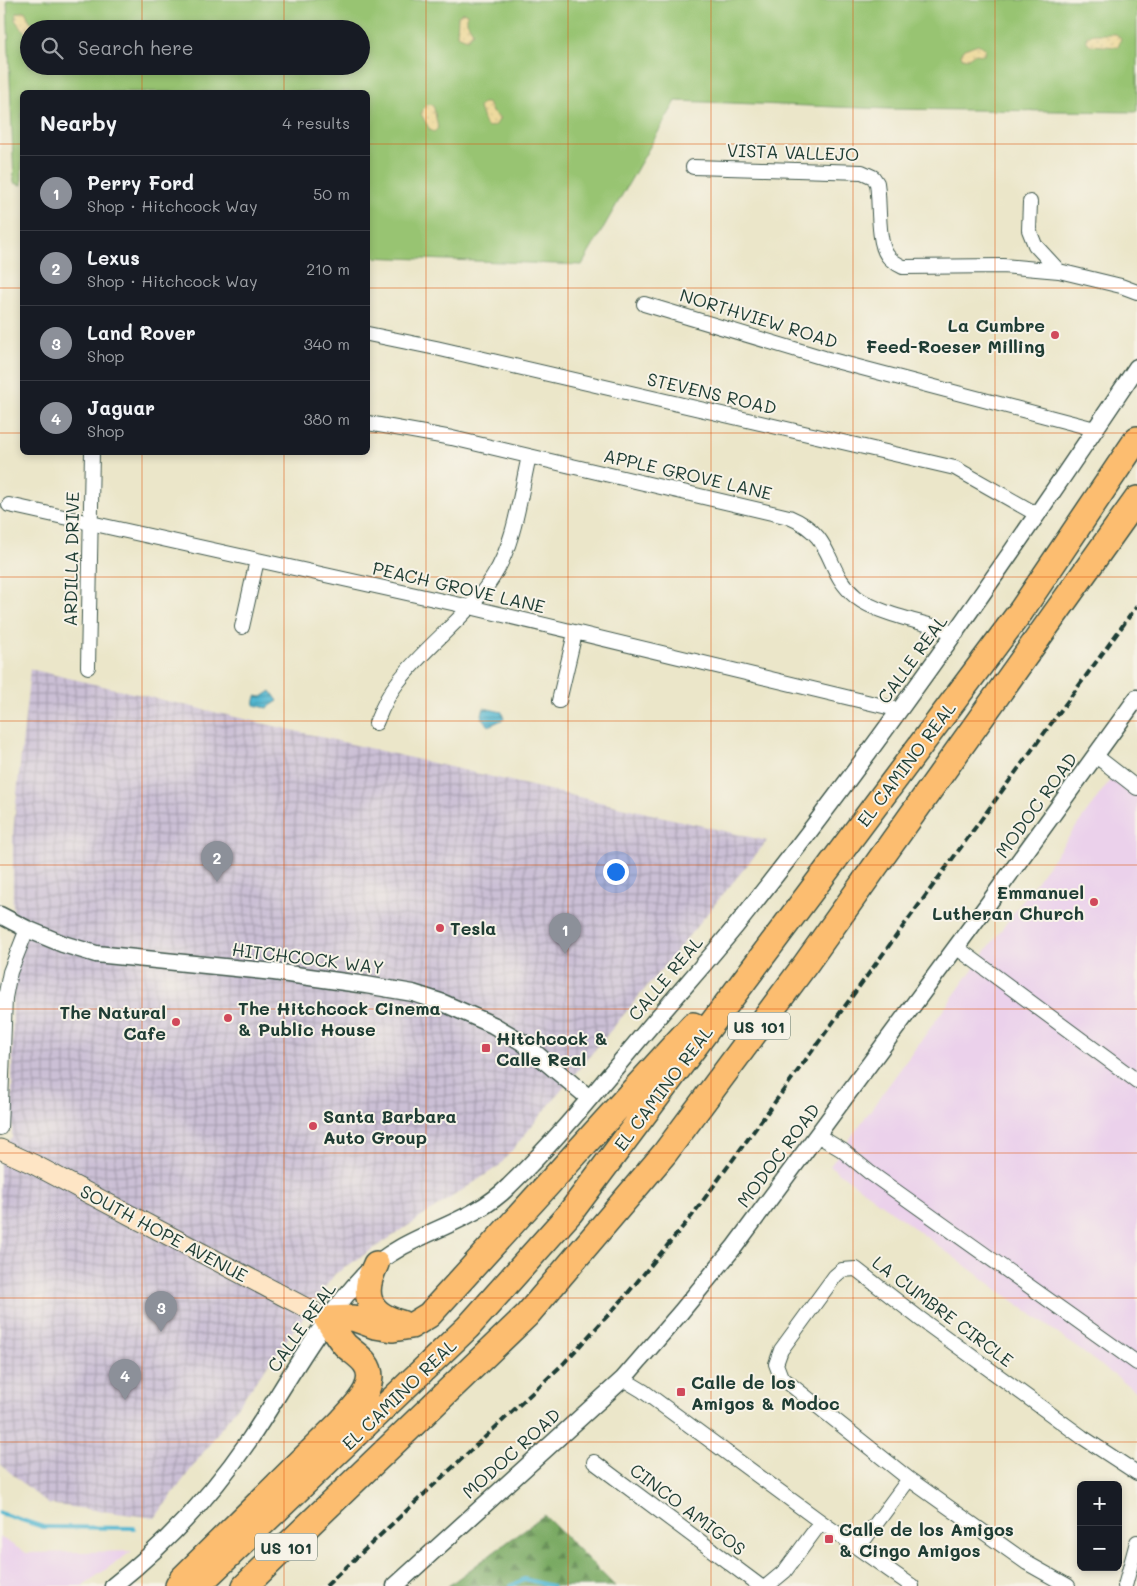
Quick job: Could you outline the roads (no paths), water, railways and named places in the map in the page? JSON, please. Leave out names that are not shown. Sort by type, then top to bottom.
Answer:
[{"type":"highway","name":"EL CAMINO REAL","points":[[197,1586],[468,1328],[570,1213],[1021,612],[1137,439]]},
{"type":"highway","name":"EL CAMINO REAL","points":[[245,1586],[527,1315],[665,1153],[805,965],[1137,500]]},
{"type":"highway","points":[[327,1320],[353,1318],[375,1326],[393,1329],[411,1326],[429,1315],[689,1028],[737,988]]},
{"type":"highway","points":[[376,1264],[368,1280],[369,1302],[377,1314],[411,1326]]},
{"type":"highway","points":[[178,1586],[182,1579],[340,1423],[358,1402],[368,1386],[370,1374],[366,1364],[345,1344],[327,1320]]},
{"type":"main road","name":"SOUTH HOPE AVENUE","points":[[0,1149],[33,1164],[327,1320]]},
{"type":"street","name":"VISTA VALLEJO","points":[[693,167],[862,172],[873,177],[877,184],[882,244],[886,254],[891,261],[903,267],[1003,266],[1060,271],[1121,286],[1137,292]]},
{"type":"street","points":[[1030,202],[1029,230],[1035,245],[1060,271]]},
{"type":"street","name":"NORTHVIEW ROAD","points":[[644,304],[824,358],[1095,429]]},
{"type":"street","name":"STEVENS ROAD","points":[[370,334],[955,468],[1038,515]]},
{"type":"street","name":"CALLE REAL","points":[[113,1586],[168,1539],[220,1479],[248,1441],[327,1320],[376,1264],[395,1250],[461,1218],[496,1198],[508,1187],[589,1098],[747,913],[957,633],[1137,366]]},
{"type":"street","name":"APPLE GROVE LANE","points":[[370,422],[529,456],[789,517],[811,529],[820,539],[837,575],[857,598],[870,606],[957,633]]},
{"type":"street","name":"ARDILLA DRIVE","points":[[88,667],[92,455]]},
{"type":"street","points":[[376,722],[387,697],[398,681],[470,607],[492,578],[503,558],[529,456]]},
{"type":"street","name":"PEACH GROVE LANE","points":[[10,505],[470,607],[900,710]]},
{"type":"street","points":[[242,626],[257,560]]},
{"type":"street","points":[[559,701],[576,633]]},
{"type":"street","name":"MODOC ROAD","points":[[395,1586],[623,1379],[735,1246],[1137,698]]},
{"type":"street","points":[[1096,756],[1137,788]]},
{"type":"street","name":"HITCHCOCK WAY","points":[[0,914],[27,929],[62,944],[96,954],[274,972],[413,993],[464,1010],[494,1025],[522,1042],[589,1098]]},
{"type":"street","points":[[0,1128],[5,998],[10,972],[27,929]]},
{"type":"street","points":[[956,947],[1137,1081]]},
{"type":"street","points":[[817,1135],[842,1150],[869,1172],[1137,1363]]},
{"type":"street","name":"LA CUMBRE CIRCLE","points":[[1068,1586],[1027,1563],[910,1479],[845,1429],[781,1377],[777,1371],[777,1356],[835,1276],[849,1268],[863,1272],[927,1324],[1082,1437],[1137,1473]]},
{"type":"street","points":[[623,1379],[644,1391],[820,1522],[912,1586]]},
{"type":"street","name":"CINCO AMIGOS","points":[[594,1462],[760,1586]]},
{"type":"street","points":[[858,1548],[910,1479]]},
{"type":"street","points":[[767,1586],[786,1572],[820,1522]]},
{"type":"street","points":[[1125,1586],[1137,1542]]},
{"type":"water","points":[[271,691],[278,701],[267,708],[254,705],[256,696],[262,697]]},
{"type":"water","points":[[484,708],[502,712],[504,719],[489,726],[481,718]]},
{"type":"waterway","points":[[0,1513],[43,1527],[134,1528]]},
{"type":"waterway","points":[[511,1586],[524,1579],[552,1586]]},
{"type":"railway","points":[[326,1586],[563,1364],[622,1300],[691,1217],[1137,606]]},
{"type":"place","name":"La Cumbre Feed-Roeser Milling","points":[[1055,335]]},
{"type":"place","name":"Lexus","points":[[217,882]]},
{"type":"place","name":"Emmanuel Lutheran Church","points":[[1094,902]]},
{"type":"place","name":"Tesla","points":[[440,928]]},
{"type":"place","name":"Perry Ford","points":[[565,954]]},
{"type":"place","name":"The Hitchcock Cinema & Public House","points":[[228,1018]]},
{"type":"place","name":"The Natural Cafe","points":[[176,1022]]},
{"type":"place","name":"Hitchcock & Calle Real","points":[[486,1048]]},
{"type":"place","name":"Santa Barbara Auto Group","points":[[313,1126]]},
{"type":"place","name":"Land Rover","points":[[161,1332]]},
{"type":"place","name":"Calle de los Amigos & Modoc","points":[[681,1392]]},
{"type":"place","name":"Jaguar","points":[[125,1400]]},
{"type":"place","name":"Calle de los Amigos & Cingo Amigos","points":[[829,1539]]}]
